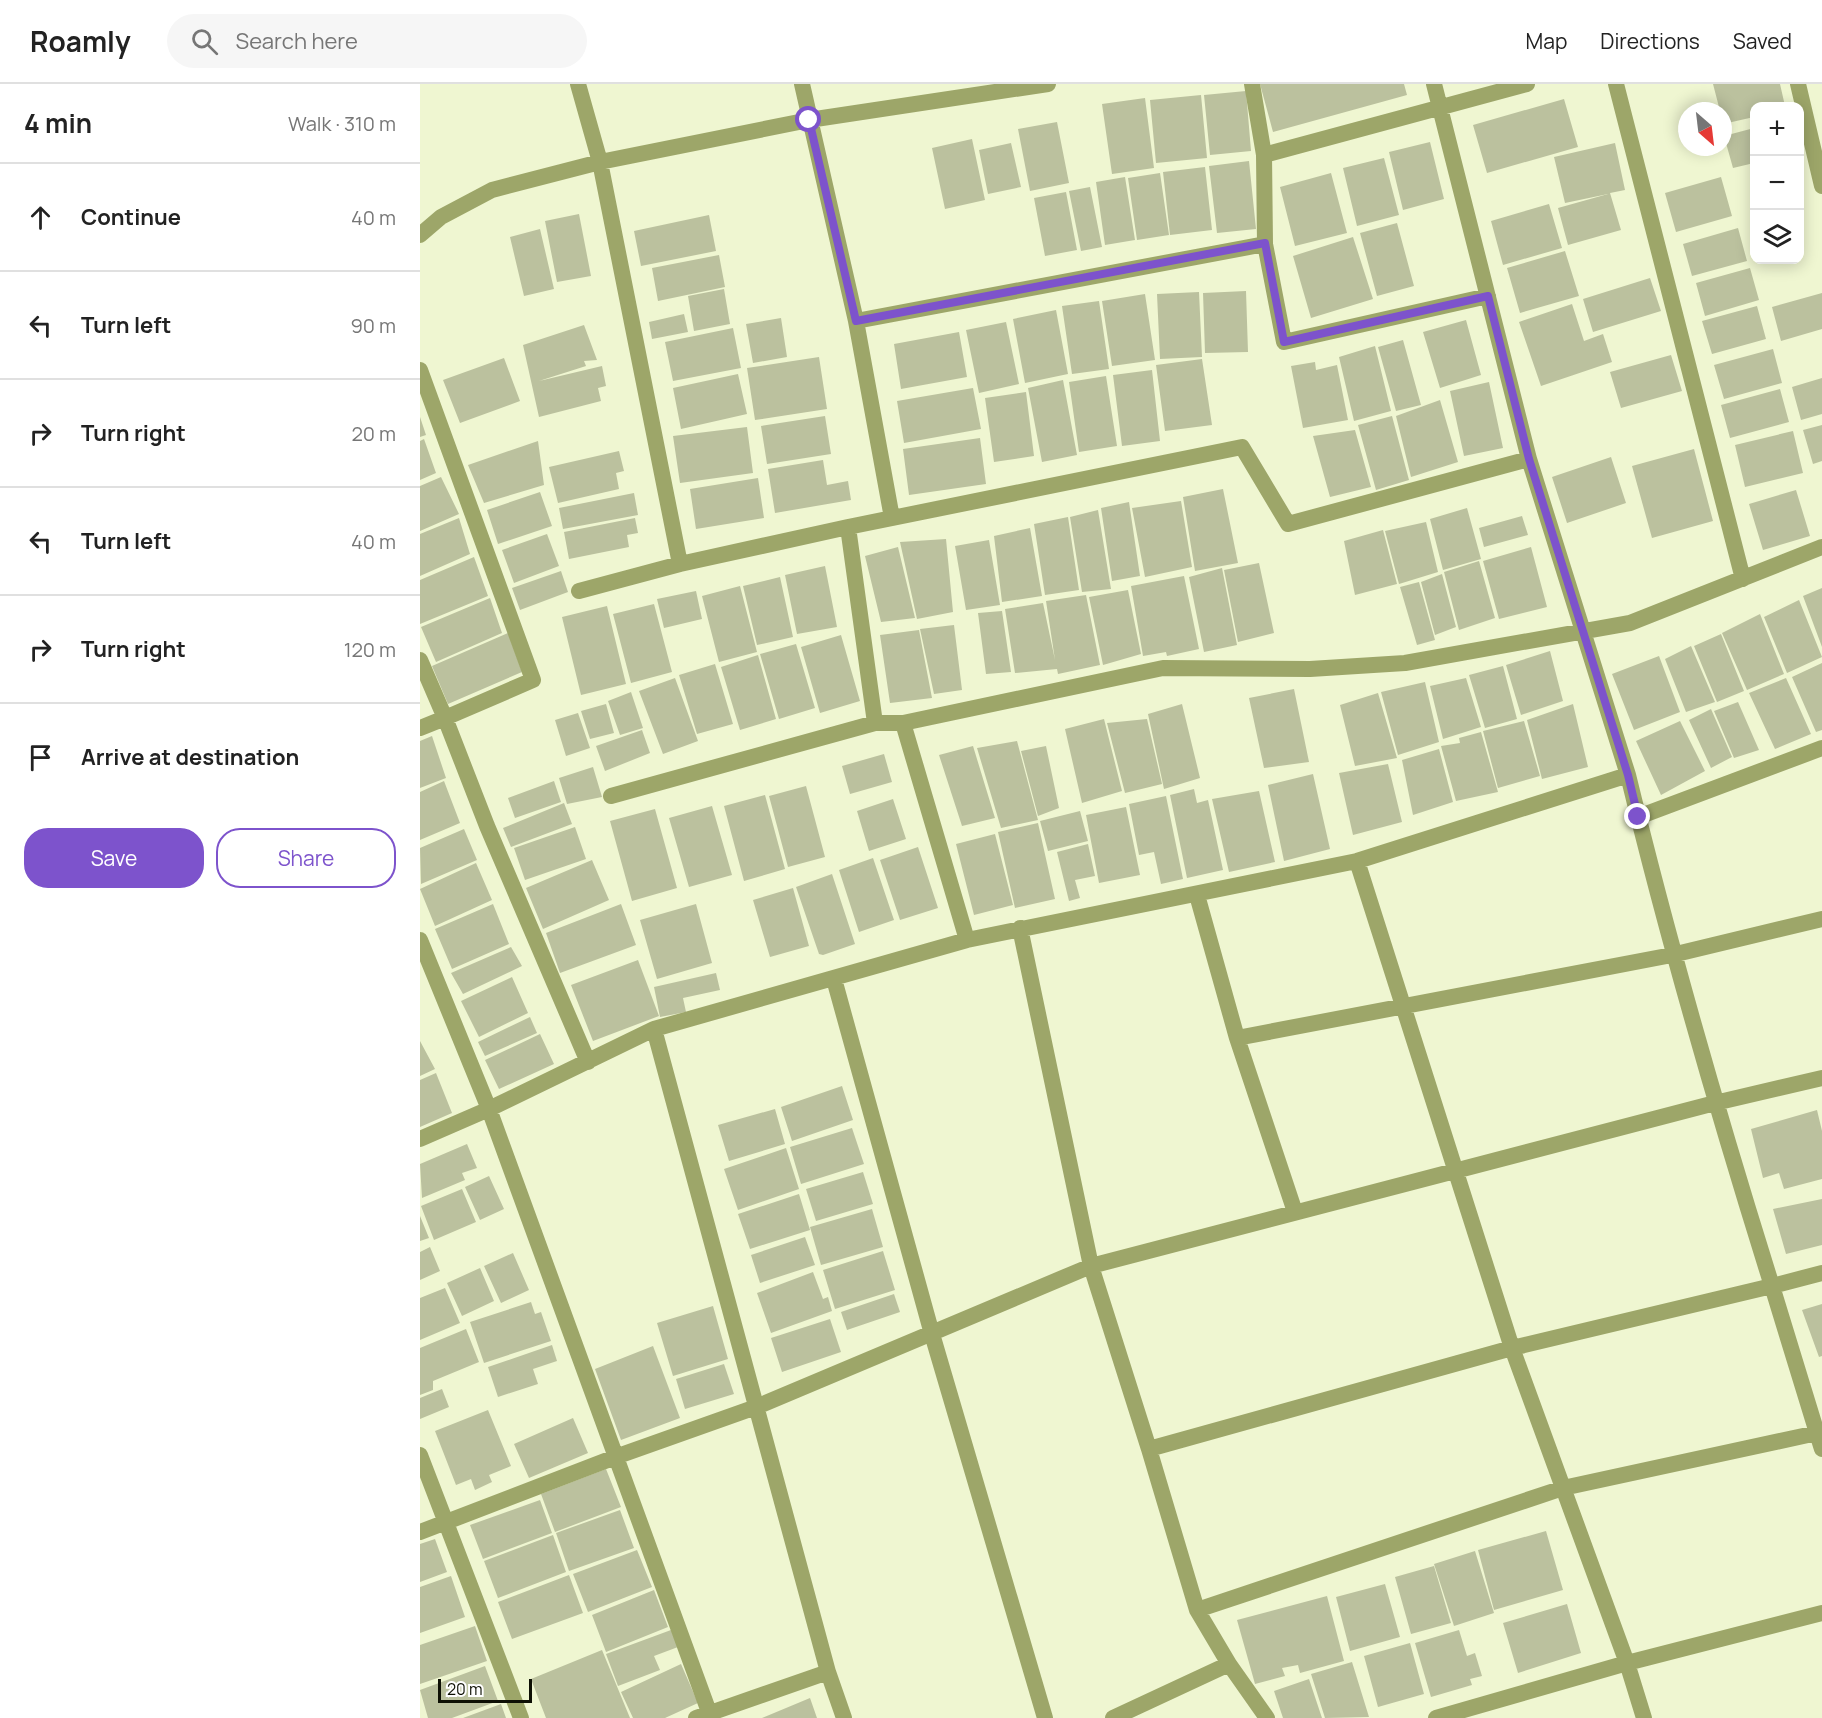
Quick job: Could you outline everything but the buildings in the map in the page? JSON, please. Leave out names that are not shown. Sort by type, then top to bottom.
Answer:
[{"type":"street","points":[[578,84],[600,162],[680,564]]},
{"type":"street","points":[[802,84],[856,321],[892,518]]},
{"type":"street","points":[[420,235],[441,217],[492,190],[600,162],[809,120],[1048,84]]},
{"type":"street","points":[[1251,84],[1264,155],[1265,243],[1284,342],[1488,296]]},
{"type":"street","points":[[1197,1610],[1563,1488],[1820,1438],[1715,1103],[1672,955],[1628,775],[1529,459],[1434,84]]},
{"type":"street","points":[[1264,155],[1527,84]]},
{"type":"street","points":[[1616,84],[1743,579]]},
{"type":"street","points":[[1798,84],[1822,186]]},
{"type":"street","points":[[856,321],[1265,243]]},
{"type":"street","points":[[420,370],[533,680],[420,728]]},
{"type":"street","points":[[579,591],[680,564],[848,527],[1242,447],[1288,525],[1529,459]]},
{"type":"street","points":[[848,527],[875,723]]},
{"type":"street","points":[[610,796],[875,723],[903,723],[1163,668],[1310,669],[1405,663],[1630,623],[1822,548]]},
{"type":"street","points":[[420,660],[487,825],[588,1062]]},
{"type":"street","points":[[903,723],[967,940]]},
{"type":"street","points":[[1638,817],[1822,748]]},
{"type":"street","points":[[420,1139],[489,1109],[654,1029],[967,940],[1357,861],[1628,775]]},
{"type":"street","points":[[1357,861],[1512,1348],[1627,1663],[1644,1718]]},
{"type":"street","points":[[1197,895],[1237,1038],[1295,1212]]},
{"type":"street","points":[[1237,1038],[1405,1008],[1672,955],[1822,919]]},
{"type":"street","points":[[1020,928],[1090,1266],[1149,1449],[1197,1610],[1229,1664],[1267,1718]]},
{"type":"street","points":[[420,940],[489,1109],[618,1456],[703,1715],[828,1672]]},
{"type":"street","points":[[834,979],[932,1334],[1046,1718]]},
{"type":"street","points":[[654,1029],[828,1672],[844,1718]]},
{"type":"street","points":[[420,1532],[618,1456],[756,1407],[1090,1266],[1715,1103],[1822,1078]]},
{"type":"street","points":[[1149,1449],[1512,1348],[1822,1273]]},
{"type":"street","points":[[420,1455],[521,1718]]},
{"type":"street","points":[[1438,1718],[1627,1663],[1822,1613]]},
{"type":"street","points":[[1113,1718],[1229,1664]]},
{"type":"route","points":[[809,120],[856,321],[1265,243],[1284,342],[1488,296],[1529,459],[1628,775],[1638,817]]}]
